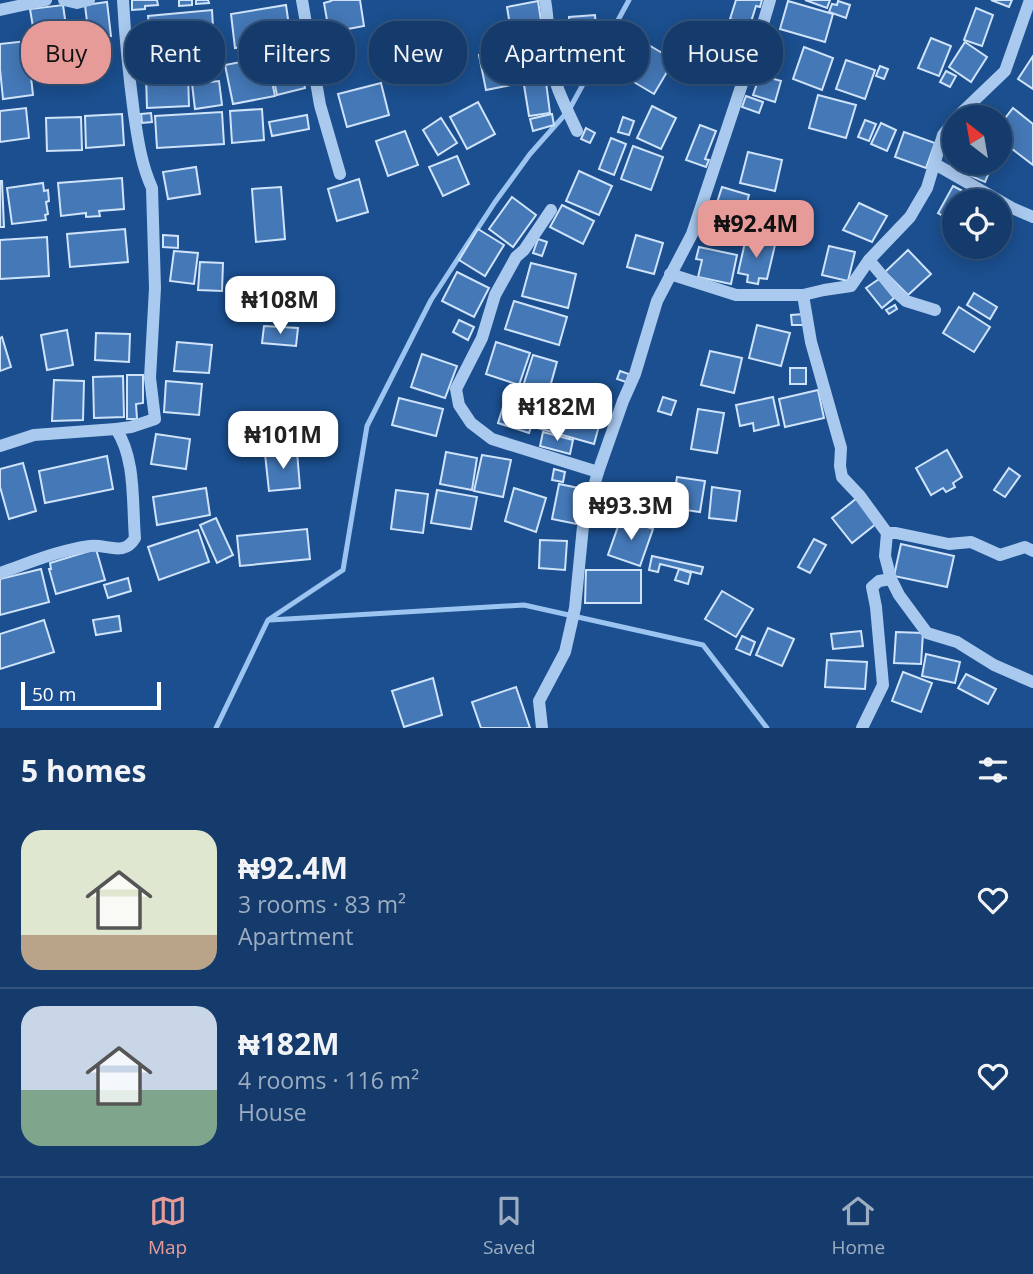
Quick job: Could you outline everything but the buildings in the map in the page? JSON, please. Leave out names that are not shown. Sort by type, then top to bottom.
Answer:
[{"type":"street","points":[[0,10],[46,0]]},
{"type":"street","points":[[64,0],[77,3],[89,0]]},
{"type":"street","points":[[0,446],[34,435],[116,429],[155,419],[150,378],[155,288],[152,188],[141,157],[127,66],[123,0]]},
{"type":"street","points":[[302,0],[320,105],[341,174]]},
{"type":"street","points":[[545,0],[549,20],[551,64],[556,85],[577,131]]},
{"type":"street","points":[[542,728],[539,701],[565,652],[575,608],[583,526],[598,472],[635,374],[657,301],[692,234],[744,78],[750,68],[770,0]]},
{"type":"street","points":[[970,105],[1005,71],[1030,0]]},
{"type":"street","points":[[670,274],[736,295],[803,295],[851,286],[869,260],[910,217],[927,188],[942,139]]},
{"type":"street","points":[[935,164],[1033,217]]},
{"type":"street","points":[[551,210],[524,250],[516,257],[495,295],[482,338],[456,389],[459,405],[471,424],[492,439],[598,472]]},
{"type":"street","points":[[869,260],[906,301],[934,310]]},
{"type":"street","points":[[803,295],[811,342],[841,448],[842,477],[860,496],[887,533],[885,556],[891,579],[899,595],[927,633],[957,642],[994,665],[1033,682]]},
{"type":"street","points":[[0,573],[66,551],[94,545],[108,549],[131,545],[135,538],[129,457],[116,429]]},
{"type":"street","points":[[887,533],[949,544],[971,542],[1000,555],[1025,547],[1033,551]]},
{"type":"street","points":[[862,728],[883,685],[883,666],[872,587],[879,581],[891,579]]},
{"type":"waterway","points":[[216,728],[268,620],[343,570],[367,426],[431,300],[495,202],[530,154],[569,110],[629,0]]},
{"type":"waterway","points":[[270,620],[524,605],[703,645],[767,728]]}]
